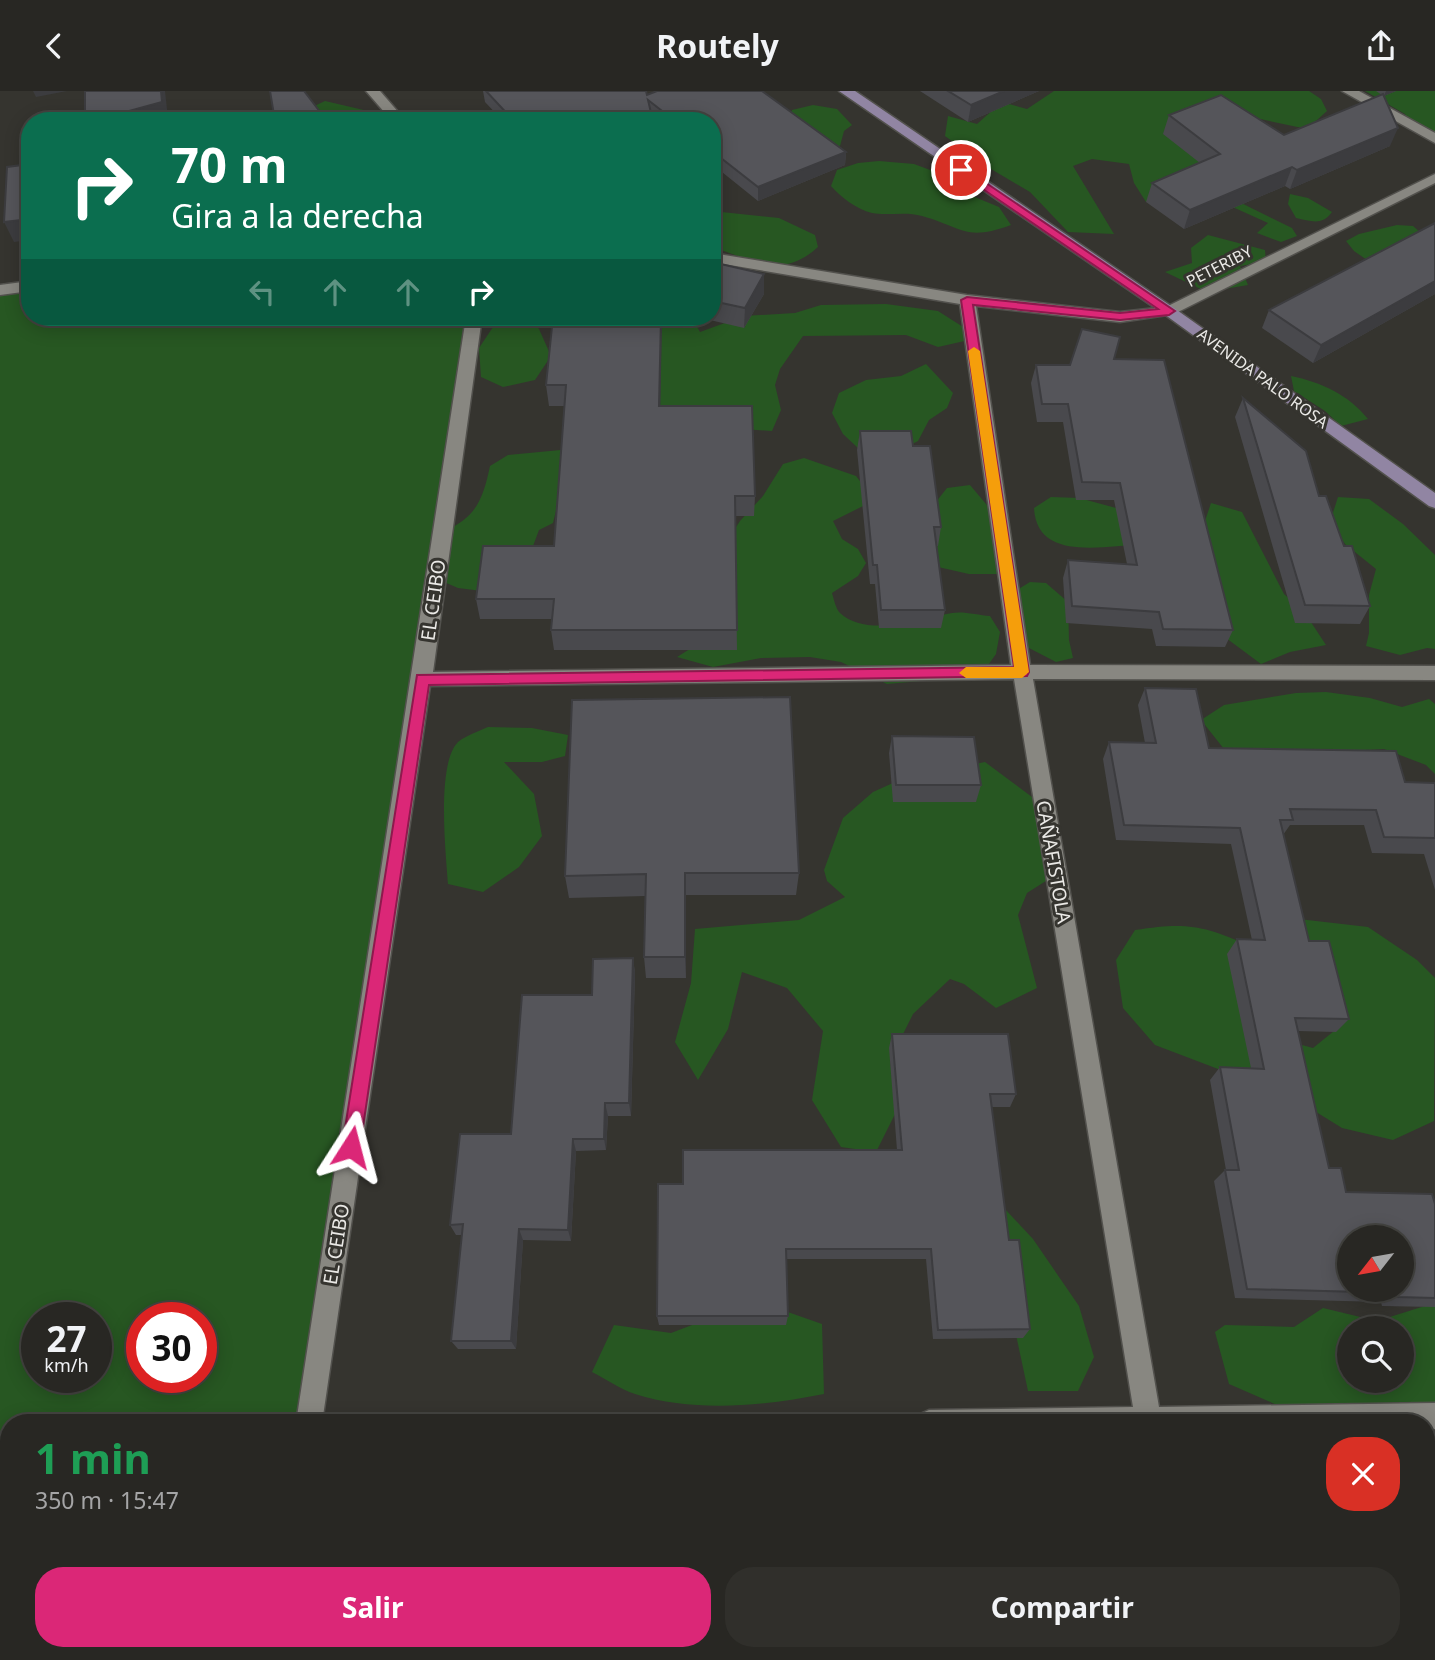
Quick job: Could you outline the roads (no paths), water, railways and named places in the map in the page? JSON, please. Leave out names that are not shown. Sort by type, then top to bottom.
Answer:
[{"type":"main road","name":"AVENIDA PALO ROSA","points":[[846,91],[1169,311],[1435,502]]},
{"type":"street","points":[[373,91],[391,112]]},
{"type":"street","points":[[1349,91],[1435,139]]},
{"type":"street","name":"PETERIBY","points":[[721,259],[967,300],[1120,317],[1169,311],[1435,177]]},
{"type":"street","points":[[0,290],[21,287]]},
{"type":"street","name":"CAÑAFISTOLA","points":[[967,300],[1022,672],[1147,1414]]},
{"type":"street","name":"EL CEIBO","points":[[310,1414],[473,326]]},
{"type":"street","points":[[422,679],[1022,672],[1435,673]]}]
